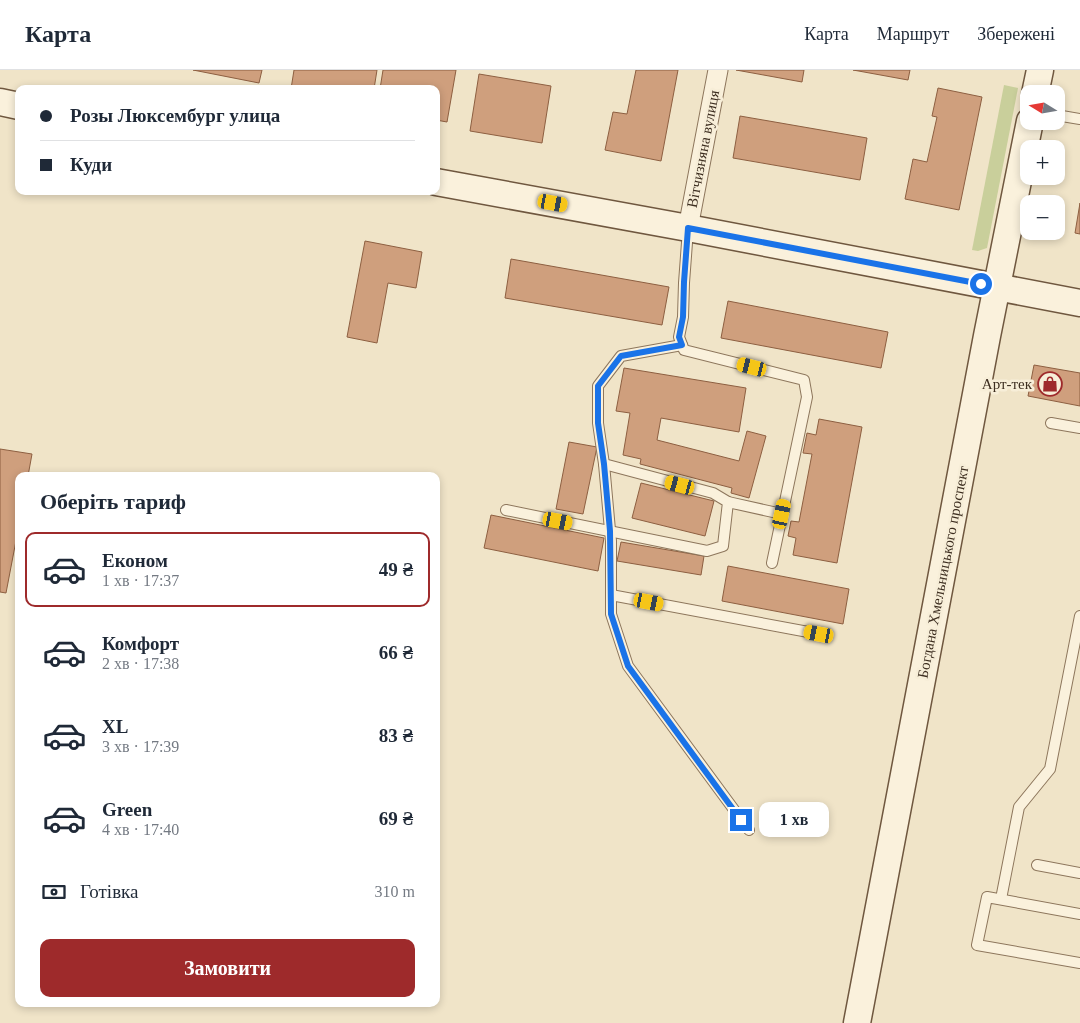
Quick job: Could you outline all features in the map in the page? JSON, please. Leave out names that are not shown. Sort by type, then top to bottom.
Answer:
[{"type":"main road","points":[[1037,85],[1040,70]]},
{"type":"main road","points":[[0,102],[15,105]]},
{"type":"main road","name":"Богдана Хмельницького проспект","points":[[857,1023],[985,346],[1028,130]]},
{"type":"main road","points":[[440,183],[1080,303]]},
{"type":"street","name":"Вітчизняна вулиця","points":[[688,228],[718,70]]},
{"type":"lane","points":[[1065,116],[1080,119]]},
{"type":"lane","points":[[688,228],[683,317],[679,337],[684,350],[804,380],[807,397],[772,563]]},
{"type":"lane","points":[[682,345],[621,356],[598,386],[598,423],[610,531],[611,614],[628,666],[749,830]]},
{"type":"lane","points":[[1051,423],[1080,428]]},
{"type":"lane","points":[[604,464],[713,494],[728,502],[782,514]]},
{"type":"lane","points":[[506,510],[707,551],[723,546],[728,502]]},
{"type":"lane","points":[[611,595],[819,634]]},
{"type":"lane","points":[[1001,899],[1019,807],[1050,769],[1080,616]]},
{"type":"lane","points":[[1037,866],[1080,873]]},
{"type":"lane","points":[[1080,914],[987,897],[977,945],[1080,963]]},
{"type":"green space","points":[[1004,85],[1018,88],[987,248],[978,251],[972,250]]},
{"type":"building","points":[[193,70],[262,70],[259,83]]},
{"type":"building","points":[[294,70],[377,70],[375,85],[292,85]]},
{"type":"building","points":[[383,70],[456,70],[447,122],[440,121],[440,85],[381,85]]},
{"type":"building","points":[[636,70],[678,70],[661,161],[605,150],[613,112],[627,114]]},
{"type":"building","points":[[736,70],[804,70],[802,82]]},
{"type":"building","points":[[853,70],[910,70],[908,80]]},
{"type":"building","points":[[479,74],[551,86],[542,143],[470,131]]},
{"type":"building","points":[[938,88],[982,97],[959,210],[905,199],[913,159],[927,162],[937,117],[932,116]]},
{"type":"building","points":[[740,116],[867,138],[860,180],[733,158]]},
{"type":"building","points":[[1080,203],[1080,234],[1075,233]]},
{"type":"building","points":[[365,241],[422,252],[416,288],[388,283],[377,343],[347,337]]},
{"type":"building","points":[[511,259],[669,287],[662,325],[505,298]]},
{"type":"building","points":[[728,301],[888,332],[881,368],[721,338]]},
{"type":"building","points":[[1034,365],[1080,373],[1080,406],[1028,396]]},
{"type":"building","points":[[624,368],[746,388],[739,432],[661,418],[657,440],[739,461],[747,431],[766,436],[749,498],[731,493],[732,488],[640,464],[641,459],[623,455],[630,413],[616,411]]},
{"type":"building","points":[[819,419],[862,427],[837,563],[793,555],[796,538],[788,536],[791,521],[799,522],[812,454],[803,453],[807,433],[816,435]]},
{"type":"building","points":[[569,442],[597,447],[583,514],[556,509]]},
{"type":"building","points":[[0,449],[32,454],[29,472],[15,472],[15,546],[6,593],[0,592]]},
{"type":"building","points":[[641,483],[714,501],[705,536],[632,518]]},
{"type":"building","points":[[491,515],[604,538],[598,571],[484,548]]},
{"type":"building","points":[[621,542],[704,556],[701,575],[617,561]]},
{"type":"building","points":[[728,566],[849,589],[843,624],[722,601]]},
{"type":"place","name":"Арт-тек","points":[[1050,384]]},
{"type":"route","points":[[741,820],[628,666],[611,614],[611,541],[598,423],[598,386],[621,356],[682,345],[679,337],[683,317],[688,228],[981,284]]}]
